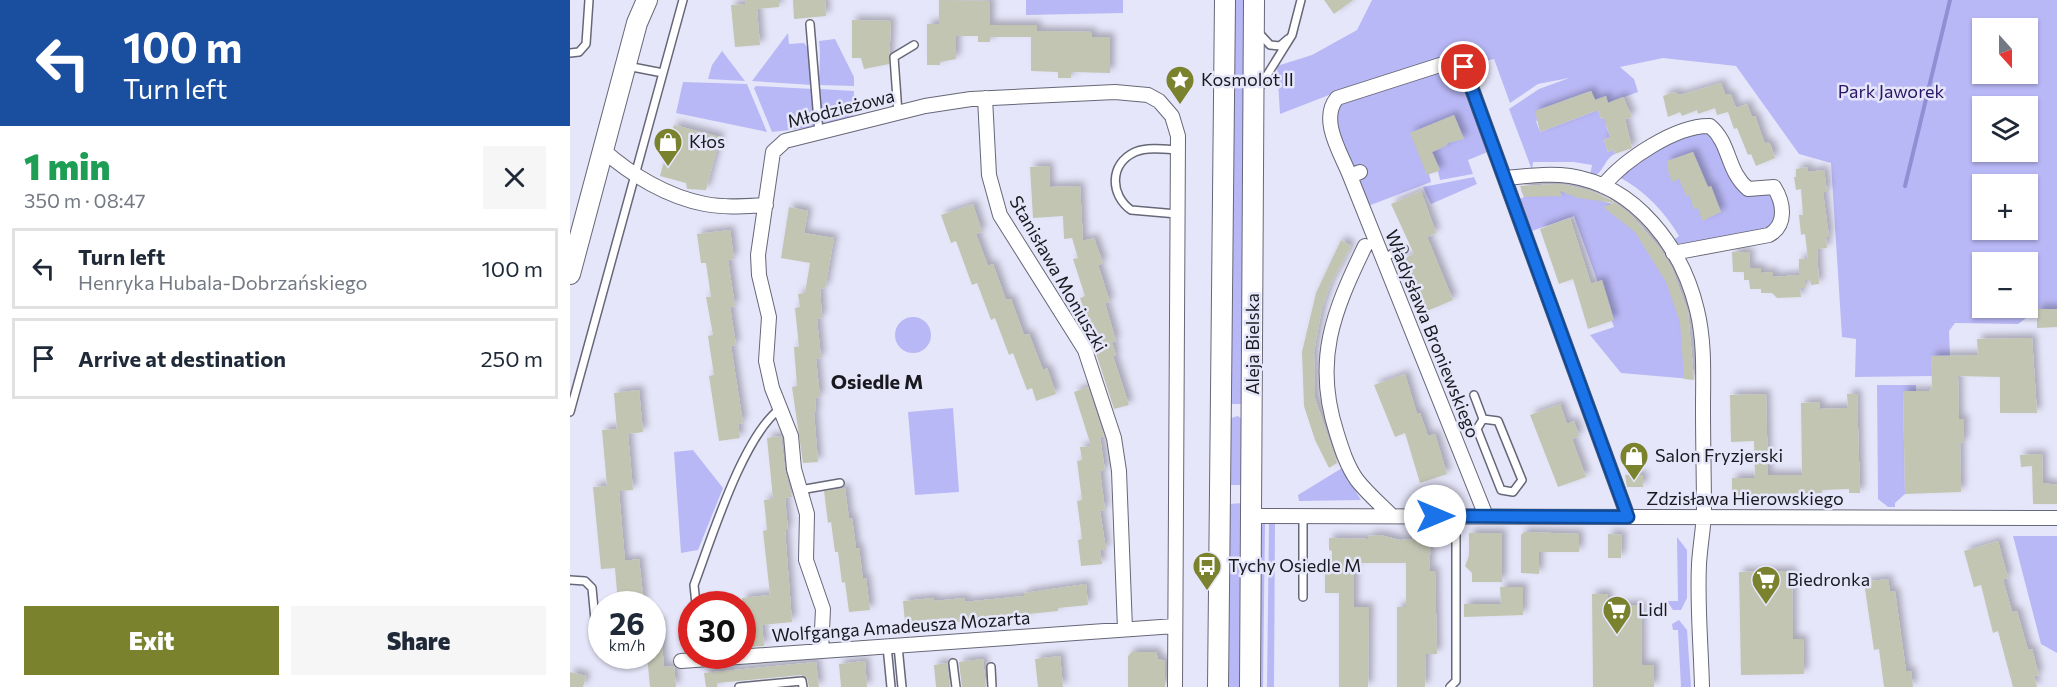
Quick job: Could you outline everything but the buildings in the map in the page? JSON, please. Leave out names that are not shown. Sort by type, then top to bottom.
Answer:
[{"type":"main road","points":[[570,274],[637,23],[640,0]]},
{"type":"main road","points":[[637,23],[647,0]]},
{"type":"main road","name":"Aleja Bielska","points":[[1218,687],[1225,0]]},
{"type":"main road","name":"Aleja Bielska","points":[[1250,687],[1253,516],[1254,0]]},
{"type":"main road","points":[[1221,421],[1226,412],[1233,410],[1245,411],[1253,420]]},
{"type":"street","name":"Władysława Broniewskiego","points":[[1486,516],[1382,258],[1355,174],[1329,119],[1329,110],[1337,98],[1440,65],[1461,64],[1467,72],[1506,178]]},
{"type":"street","name":"Młodzieżowa","points":[[821,650],[823,609],[806,560],[809,524],[800,490],[791,436],[772,388],[766,361],[770,317],[759,275],[758,255],[773,152],[785,141],[898,113],[985,98],[1115,92],[1148,95],[1159,101],[1172,116],[1178,143]]},
{"type":"street","name":"Stanisława Moniuszki","points":[[985,98],[989,175],[1000,215],[1085,350],[1114,438],[1119,471],[1125,629]]},
{"type":"street","points":[[1603,186],[1618,168],[1639,153],[1673,136],[1701,126],[1710,126],[1721,138],[1737,179],[1748,189],[1774,187],[1780,197],[1782,218],[1778,230],[1769,235],[1673,252]]},
{"type":"street","points":[[1175,687],[1178,143]]},
{"type":"street","points":[[603,150],[637,176],[668,192],[705,204],[733,207],[766,205]]},
{"type":"street","points":[[1628,517],[1506,178],[1552,174],[1570,176],[1603,186],[1645,213],[1673,252],[1693,297],[1703,343],[1704,517],[1699,566],[1702,687]]},
{"type":"street","name":"Władysława Broniewskiego","points":[[1365,246],[1338,303],[1331,328],[1325,382],[1328,408],[1344,457],[1357,480],[1392,516]]},
{"type":"street","name":"Zdzisława Hierowskiego","points":[[1253,516],[2057,518]]},
{"type":"street","points":[[1125,629],[1175,626]]},
{"type":"street","name":"Wolfganga Amadeusza Mozarta","points":[[756,654],[1125,629]]},
{"type":"lane","points":[[570,53],[579,52],[586,44],[589,0]]},
{"type":"lane","points":[[570,412],[627,196],[637,176],[683,0]]},
{"type":"lane","points":[[1254,95],[1292,35],[1301,0]]},
{"type":"lane","points":[[810,24],[819,133]]},
{"type":"lane","points":[[1254,24],[1270,45],[1280,46],[1292,35]]},
{"type":"lane","points":[[898,113],[894,57],[914,45]]},
{"type":"lane","points":[[626,65],[663,73]]},
{"type":"lane","points":[[1177,214],[1131,210],[1118,196],[1115,176],[1117,167],[1135,152],[1178,143]]},
{"type":"lane","points":[[1382,258],[1404,249]]},
{"type":"lane","points":[[1474,395],[1483,419]]},
{"type":"lane","points":[[694,591],[693,585],[758,431],[781,408]]},
{"type":"lane","points":[[1483,419],[1498,421],[1522,480],[1513,492],[1501,490],[1477,429],[1483,419]]},
{"type":"lane","points":[[800,490],[840,483]]},
{"type":"lane","points":[[1303,516],[1303,597]]},
{"type":"lane","points":[[1450,687],[1456,681],[1456,516]]},
{"type":"lane","points":[[570,580],[585,581],[592,591]]},
{"type":"lane","points":[[891,687],[893,646]]},
{"type":"lane","points":[[893,646],[902,687]]},
{"type":"lane","points":[[953,663],[956,687]]},
{"type":"lane","points":[[991,667],[992,687]]},
{"type":"lane","points":[[739,687],[802,681],[803,687]]},
{"type":"green space","points":[[1026,0],[1123,0],[1123,13],[1026,15]]},
{"type":"green space","points":[[1233,0],[1249,0],[1245,404],[1229,404]]},
{"type":"green space","name":"Park Jaworek","points":[[1372,0],[2057,0],[2057,309],[2038,310],[2038,252],[1972,252],[1972,318],[2026,318],[2018,324],[1955,323],[1949,331],[1950,356],[1931,356],[1932,376],[1855,377],[1856,339],[1842,337],[1831,163],[1799,154],[1736,66],[1663,58],[1620,67],[1634,79],[1638,92],[1608,103],[1595,100],[1591,91],[1563,101],[1564,104],[1536,121],[1540,132],[1598,110],[1601,119],[1612,115],[1614,121],[1606,125],[1610,137],[1604,140],[1608,152],[1614,150],[1615,154],[1594,176],[1590,175],[1592,165],[1574,162],[1533,162],[1532,170],[1509,109],[1539,89],[1569,78],[1538,84],[1510,103],[1494,59],[1342,90],[1280,114],[1277,66],[1312,55],[1357,30]]},
{"type":"green space","points":[[788,33],[789,44],[804,43],[809,50],[812,85],[752,81]]},
{"type":"green space","points":[[835,39],[854,77],[854,86],[819,85],[819,41]]},
{"type":"green space","points":[[722,51],[745,81],[708,79],[712,65]]},
{"type":"green space","points":[[1448,69],[1461,76],[1490,151],[1468,160],[1473,174],[1440,180],[1438,171],[1429,174],[1431,182],[1368,206],[1333,125],[1338,103]]},
{"type":"green space","points":[[683,82],[747,84],[767,132],[676,113]]},
{"type":"green space","points":[[756,86],[813,89],[816,127],[772,132],[754,88]]},
{"type":"green space","points":[[820,89],[854,91],[853,117],[822,127]]},
{"type":"green space","points":[[1700,129],[1716,142],[1733,183],[1740,190],[1750,194],[1769,194],[1774,202],[1777,219],[1762,232],[1678,244],[1672,241],[1679,236],[1660,210],[1645,195],[1619,177],[1638,156]]},
{"type":"green space","points":[[1474,177],[1477,184],[1431,204],[1423,187]]},
{"type":"green space","points":[[1536,188],[1576,192],[1614,205],[1640,226],[1680,298],[1691,379],[1621,373],[1590,335],[1614,327],[1574,216],[1532,231],[1520,199],[1524,197],[1521,190]]},
{"type":"green space","points":[[913,317],[926,322],[931,335],[926,348],[913,353],[900,348],[895,335],[900,322]]},
{"type":"green space","points":[[1877,385],[1916,385],[1916,391],[1903,391],[1905,494],[1895,503],[1895,507],[1888,507],[1878,499]]},
{"type":"green space","points":[[953,408],[959,492],[915,495],[908,412]]},
{"type":"green space","points":[[1238,416],[1243,420],[1244,485],[1226,485],[1227,424],[1231,418]]},
{"type":"green space","points":[[693,450],[723,488],[698,550],[681,553],[674,452]]},
{"type":"green space","points":[[1342,468],[1361,500],[1299,501],[1298,495]]},
{"type":"green space","points":[[1244,503],[1242,687],[1226,687],[1228,504]]},
{"type":"green space","points":[[1269,522],[1275,522],[1274,687],[1267,687]]},
{"type":"green space","points":[[1265,523],[1263,687],[1256,687],[1260,526]]},
{"type":"green space","points":[[2013,536],[2057,536],[2057,653],[2041,644]]},
{"type":"green space","points":[[1677,537],[1687,550],[1687,598],[1681,610],[1673,610],[1667,601],[1678,601]]},
{"type":"green space","points":[[1679,620],[1687,630],[1691,687],[1681,687],[1678,630],[1673,630],[1672,624]]},
{"type":"waterway","points":[[1905,186],[1950,0]]},
{"type":"place","name":"Kosmolot II","points":[[1180,106]]},
{"type":"place","name":"Kłos","points":[[668,168]]},
{"type":"place","name":"Salon Fryzjerski","points":[[1634,482]]},
{"type":"place","name":"Tychy Osiedle M","points":[[1207,592]]},
{"type":"place","name":"Biedronka","points":[[1766,606]]},
{"type":"place","name":"Lidl","points":[[1617,636]]},
{"type":"district","name":"Osiedle M","points":[[877,382]]},
{"type":"route","points":[[1435,516],[1628,517],[1464,67]]}]
